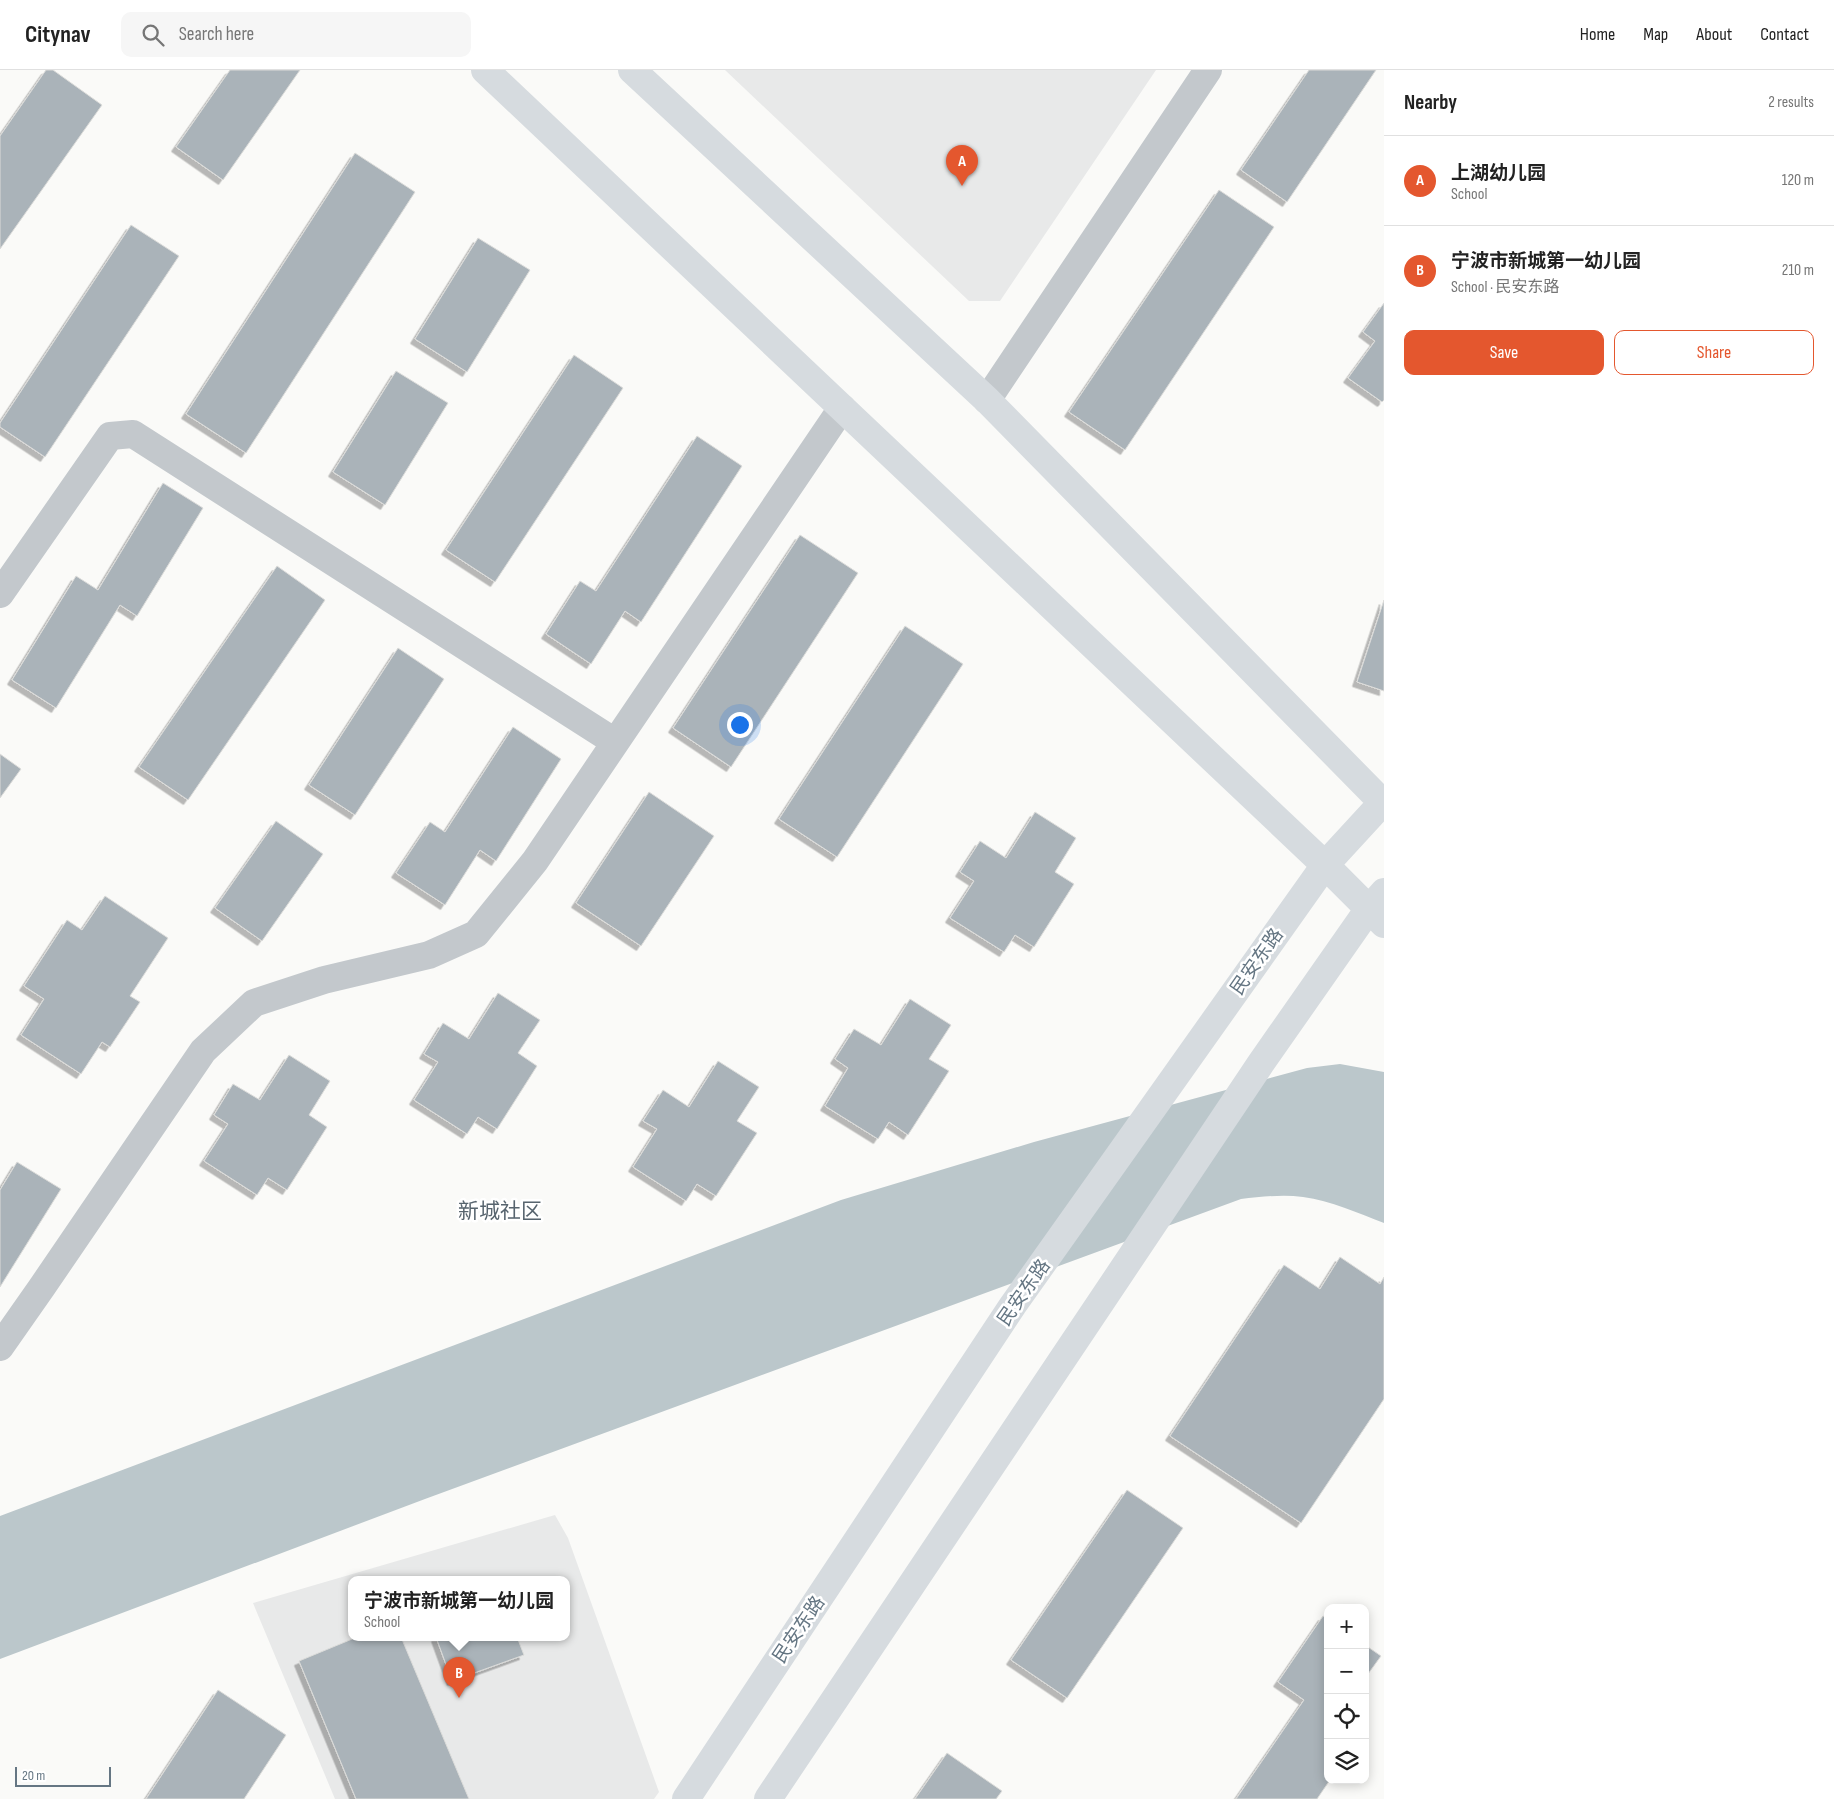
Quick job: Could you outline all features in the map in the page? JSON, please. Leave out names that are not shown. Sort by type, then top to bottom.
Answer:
[{"type":"main road","points":[[485,70],[1325,865],[1379,908],[1261,1063],[768,1799]]},
{"type":"main road","points":[[632,70],[987,400],[1383,803]]},
{"type":"main road","name":"民安东路","points":[[686,1799],[1013,1306],[1325,865],[1383,803]]},
{"type":"street","points":[[987,400],[1208,70]]},
{"type":"street","points":[[0,1347],[202,1051],[254,1003],[324,980],[429,955],[476,934],[535,860],[842,408]]},
{"type":"street","points":[[0,594],[110,436],[132,434],[616,742]]},
{"type":"shaded area","points":[[725,70],[1156,70],[1000,301],[969,301]]},
{"type":"shaded area","points":[[1340,1064],[1384,1072],[1384,1223],[1334,1204],[1303,1197],[1279,1196],[1241,1199],[425,1499],[0,1659],[0,1516],[841,1200],[1034,1142],[1307,1068]]},
{"type":"shaded area","points":[[555,1515],[568,1538],[659,1792],[654,1799],[335,1799],[253,1603]]},
{"type":"building","points":[[46,70],[53,70],[102,105],[0,249],[0,136]]},
{"type":"building","points":[[230,70],[300,70],[223,180],[176,147]]},
{"type":"building","points":[[1309,70],[1376,70],[1287,202],[1241,170]]},
{"type":"building","points":[[355,153],[415,192],[246,453],[186,414]]},
{"type":"building","points":[[1219,190],[1274,227],[1125,450],[1069,412]]},
{"type":"building","points":[[131,225],[179,256],[45,457],[0,427],[0,423]]},
{"type":"building","points":[[478,238],[530,270],[467,372],[415,339]]},
{"type":"building","points":[[1384,303],[1384,400],[1382,402],[1348,378],[1375,341],[1363,332]]},
{"type":"building","points":[[574,355],[623,388],[495,582],[446,550]]},
{"type":"building","points":[[396,371],[448,403],[385,505],[333,472]]},
{"type":"building","points":[[697,436],[742,466],[641,622],[625,611],[591,664],[546,634],[580,581],[596,591]]},
{"type":"building","points":[[163,483],[203,508],[137,616],[120,605],[56,708],[12,680],[76,576],[98,590]]},
{"type":"building","points":[[800,535],[858,573],[731,767],[673,728]]},
{"type":"building","points":[[277,566],[325,600],[188,800],[139,767]]},
{"type":"building","points":[[1384,600],[1384,691],[1357,682]]},
{"type":"building","points":[[905,626],[963,664],[837,857],[779,819]]},
{"type":"building","points":[[398,648],[444,679],[355,815],[309,785]]},
{"type":"building","points":[[513,727],[561,759],[496,861],[480,850],[445,905],[396,873],[430,822],[445,832]]},
{"type":"building","points":[[0,754],[21,769],[0,798]]},
{"type":"building","points":[[649,792],[714,836],[641,946],[576,903]]},
{"type":"building","points":[[1035,812],[1076,838],[1055,872],[1074,884],[1034,947],[1015,935],[1004,952],[950,918],[974,881],[960,872],[980,841],[1006,858]]},
{"type":"building","points":[[276,821],[323,854],[262,941],[215,908]]},
{"type":"building","points":[[105,896],[168,938],[130,996],[140,1002],[110,1047],[102,1042],[81,1074],[21,1035],[44,999],[24,986],[67,920],[82,930]]},
{"type":"building","points":[[498,993],[540,1020],[518,1053],[537,1066],[497,1129],[478,1117],[467,1134],[414,1100],[438,1062],[424,1054],[443,1023],[469,1039]]},
{"type":"building","points":[[910,999],[951,1025],[929,1059],[949,1071],[908,1135],[889,1122],[878,1139],[825,1106],[848,1068],[835,1059],[854,1029],[881,1045]]},
{"type":"building","points":[[289,1055],[330,1081],[309,1115],[327,1127],[287,1190],[268,1178],[257,1195],[204,1161],[228,1124],[214,1115],[233,1084],[260,1100]]},
{"type":"building","points":[[718,1061],[759,1087],[737,1121],[757,1133],[716,1196],[697,1184],[686,1201],[633,1167],[657,1129],[643,1121],[663,1090],[689,1107]]},
{"type":"building","points":[[17,1162],[61,1189],[0,1287],[0,1190]]},
{"type":"building","points":[[1340,1257],[1380,1284],[1384,1277],[1384,1399],[1301,1523],[1170,1436],[1284,1265],[1320,1289]]},
{"type":"building","points":[[1127,1490],[1183,1528],[1067,1698],[1011,1660]]},
{"type":"building","points":[[1324,1617],[1324,1784],[1327,1784],[1317,1799],[1236,1799],[1304,1700],[1278,1682]]},
{"type":"building","points":[[348,1641],[403,1641],[469,1799],[356,1799],[299,1661]]},
{"type":"building","points":[[437,1641],[519,1641],[524,1655],[452,1681]]},
{"type":"building","points":[[1369,1648],[1381,1656],[1369,1672]]},
{"type":"building","points":[[218,1690],[286,1735],[244,1799],[146,1799]]},
{"type":"building","points":[[947,1753],[1002,1791],[996,1799],[915,1799]]},
{"type":"place","name":"上湖幼儿园","points":[[962,186]]},
{"type":"place","name":"宁波市新城第一幼儿园","points":[[459,1698]]},
{"type":"district","name":"新城社区","points":[[500,1211]]}]
